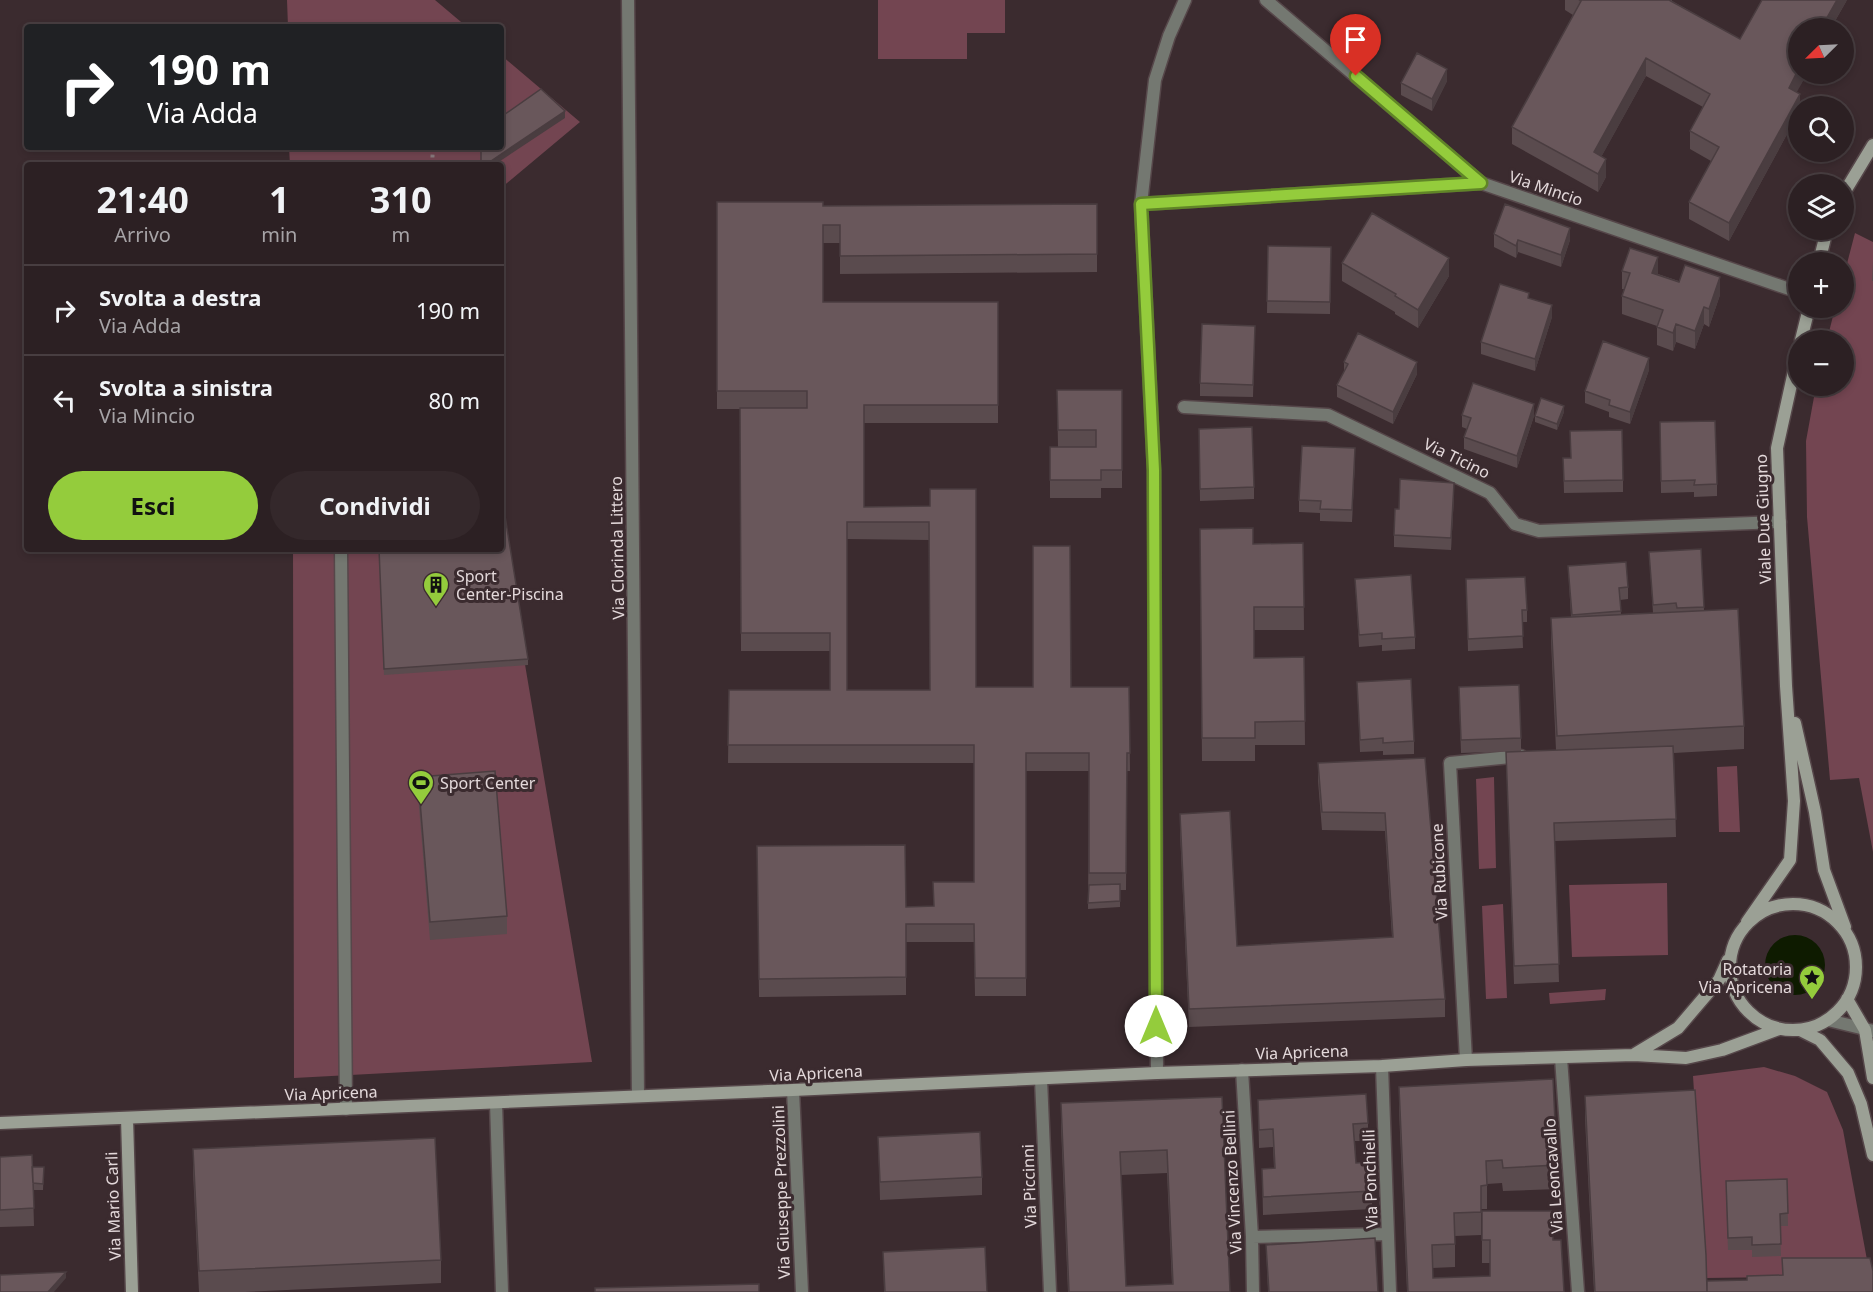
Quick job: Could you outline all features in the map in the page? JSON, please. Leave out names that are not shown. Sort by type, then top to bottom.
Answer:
[{"type":"main road","points":[[1854,176],[1873,145]]},
{"type":"main road","name":"Viale Due Giugno","points":[[1786,686],[1810,791],[1824,870],[1855,957],[1855,979],[1847,999],[1828,1020],[1800,1030],[1779,1029],[1761,1022],[1746,1010],[1736,994],[1730,975],[1730,956],[1736,938],[1790,860],[1794,801],[1786,686],[1777,448],[1788,396]]},
{"type":"main road","name":"Viale Due Giugno","points":[[1747,922],[1763,910],[1781,904],[1801,904],[1820,909],[1837,921],[1848,936]]},
{"type":"main road","name":"Via Apricena","points":[[1634,1055],[1678,1028],[1719,980],[1730,956]]},
{"type":"main road","points":[[1847,999],[1869,1031],[1873,1078]]},
{"type":"main road","name":"Via Apricena","points":[[0,1123],[1157,1073],[1382,1066],[1466,1060],[1634,1055],[1686,1058],[1722,1050],[1779,1029]]},
{"type":"main road","name":"Viale Due Giugno","points":[[1800,1030],[1820,1040],[1848,1073],[1861,1104],[1873,1155]]},
{"type":"main road","name":"Via Mario Carli","points":[[127,1118],[132,1292]]},
{"type":"street","name":"Via Clorinda Littero","points":[[628,0],[638,1096]]},
{"type":"street","points":[[1157,1073],[1154,470],[1141,204],[1155,80],[1169,36],[1185,0]]},
{"type":"street","name":"Via Mincio","points":[[1266,0],[1481,183],[1788,289]]},
{"type":"street","points":[[1141,204],[1481,183]]},
{"type":"street","name":"Via Ticino","points":[[1184,407],[1328,415],[1490,493],[1515,524],[1539,531],[1780,522]]},
{"type":"street","points":[[341,552],[346,1109]]},
{"type":"street","name":"Via Rubicone","points":[[1466,1060],[1450,764],[1531,755]]},
{"type":"street","points":[[1828,1020],[1869,1031]]},
{"type":"street","name":"Via Leoncavallo","points":[[1562,1058],[1578,1292]]},
{"type":"street","name":"Via Ponchielli","points":[[1382,1066],[1390,1292]]},
{"type":"street","name":"Via Vincenzo Bellini","points":[[1242,1070],[1253,1292]]},
{"type":"street","name":"Via Piccinni","points":[[1041,1078],[1050,1292]]},
{"type":"street","name":"Via Giuseppe Prezzolini","points":[[793,1090],[802,1292]]},
{"type":"street","points":[[496,1103],[502,1292]]},
{"type":"street","points":[[1252,1237],[1388,1234]]},
{"type":"shaded area","points":[[287,0],[435,0],[463,24],[288,24]]},
{"type":"shaded area","points":[[878,0],[1005,0],[1005,33],[967,33],[967,59],[878,59]]},
{"type":"shaded area","points":[[504,58],[580,122],[504,185],[504,162],[290,162],[289,150],[504,150]]},
{"type":"shaded area","points":[[1855,233],[1873,242],[1873,852],[1859,778],[1830,780],[1807,517],[1806,441],[1814,396],[1854,396],[1854,330],[1830,330],[1832,318],[1854,318],[1854,252],[1850,252]]},
{"type":"shaded area","name":"Sport Center","points":[[504,540],[592,1062],[294,1078],[293,552],[504,552]]},
{"type":"shaded area","points":[[1737,766],[1740,832],[1719,832],[1717,767]]},
{"type":"shaded area","points":[[1494,777],[1496,868],[1479,869],[1476,779]]},
{"type":"shaded area","points":[[1667,883],[1668,955],[1572,957],[1569,885]]},
{"type":"shaded area","points":[[1503,904],[1507,998],[1486,999],[1482,906]]},
{"type":"shaded area","name":"Rotatoria Via Apricena","points":[[1789,935],[1801,935],[1812,940],[1820,948],[1825,965],[1823,977],[1812,990],[1801,995],[1789,995],[1778,990],[1770,982],[1765,971],[1765,959],[1770,948],[1778,940]]},
{"type":"shaded area","points":[[1606,989],[1605,1000],[1550,1004],[1549,993]]},
{"type":"shaded area","points":[[1764,1067],[1795,1076],[1827,1092],[1843,1130],[1870,1276],[1706,1278],[1693,1076]]},
{"type":"building","points":[[1579,0],[1669,0],[1740,39],[1762,0],[1837,0],[1827,18],[1788,18],[1788,84],[1791,84],[1789,88],[1800,94],[1788,96],[1788,116],[1729,223],[1689,202],[1719,147],[1690,131],[1710,94],[1646,58],[1594,152],[1606,159],[1598,174],[1512,127],[1581,1]]},
{"type":"building","points":[[1417,53],[1447,69],[1432,99],[1401,83]]},
{"type":"building","points":[[541,89],[565,111],[489,162],[481,162],[481,150],[504,150],[504,115]]},
{"type":"building","points":[[717,202],[823,202],[823,206],[1097,204],[1097,254],[840,256],[840,225],[823,225],[823,302],[998,302],[998,405],[864,405],[864,507],[930,506],[930,489],[976,489],[976,687],[1033,687],[1033,546],[1070,546],[1071,687],[1129,687],[1130,753],[1127,753],[1126,873],[1089,873],[1089,753],[1026,753],[1026,978],[975,978],[974,924],[906,924],[906,977],[759,979],[757,846],[905,845],[906,907],[934,906],[933,882],[974,882],[974,745],[728,745],[729,690],[830,690],[830,633],[741,633],[740,408],[807,408],[807,391],[717,391]],"holes":[[[847,522],[929,522],[930,690],[847,690]]]},
{"type":"building","points":[[1505,204],[1570,228],[1561,255],[1518,240],[1516,246],[1494,234]]},
{"type":"building","points":[[1372,213],[1449,258],[1418,310],[1395,296],[1396,294],[1342,263]]},
{"type":"building","points":[[1268,246],[1331,247],[1330,302],[1267,301]]},
{"type":"building","points":[[1630,248],[1658,257],[1652,273],[1679,282],[1685,265],[1720,277],[1709,309],[1704,307],[1695,331],[1676,324],[1673,333],[1657,327],[1663,310],[1622,296],[1630,273],[1622,271]]},
{"type":"building","points":[[1500,284],[1529,293],[1528,298],[1552,305],[1535,359],[1481,342]]},
{"type":"building","points":[[1202,324],[1255,326],[1253,385],[1200,383]]},
{"type":"building","points":[[1358,333],[1417,362],[1393,412],[1337,385],[1348,364],[1344,362]]},
{"type":"building","points":[[1603,341],[1649,358],[1630,412],[1609,405],[1610,400],[1585,391]]},
{"type":"building","points":[[1473,383],[1534,404],[1517,456],[1464,437],[1471,418],[1462,415]]},
{"type":"building","points":[[1057,390],[1122,390],[1122,470],[1101,470],[1101,480],[1050,480],[1050,447],[1096,447],[1096,430],[1058,430]]},
{"type":"building","points":[[1541,398],[1564,406],[1557,424],[1535,416]]},
{"type":"building","points":[[1715,421],[1717,484],[1694,485],[1695,480],[1661,481],[1660,422]]},
{"type":"building","points":[[1252,427],[1254,487],[1200,489],[1199,429]]},
{"type":"building","points":[[1622,430],[1623,480],[1564,481],[1563,458],[1571,458],[1570,431]]},
{"type":"building","points":[[1302,446],[1355,448],[1352,510],[1320,509],[1321,501],[1299,500]]},
{"type":"building","points":[[1400,479],[1454,483],[1451,538],[1394,535],[1395,509],[1399,509]]},
{"type":"building","name":"Sport Center-Piscina","points":[[504,510],[528,659],[384,669],[379,552],[504,552]]},
{"type":"building","points":[[1253,528],[1253,544],[1303,543],[1304,607],[1254,607],[1254,658],[1304,657],[1305,721],[1255,722],[1255,738],[1202,738],[1200,529]]},
{"type":"building","points":[[1701,549],[1704,607],[1677,608],[1676,603],[1653,605],[1649,552]]},
{"type":"building","points":[[1626,562],[1628,587],[1619,588],[1621,611],[1572,615],[1568,566]]},
{"type":"building","points":[[1411,575],[1415,637],[1382,639],[1382,633],[1359,635],[1355,579]]},
{"type":"building","points":[[1525,577],[1527,610],[1522,610],[1523,636],[1468,639],[1466,579]]},
{"type":"building","points":[[1738,609],[1744,726],[1557,736],[1551,618]]},
{"type":"building","points":[[1411,679],[1414,741],[1383,743],[1383,738],[1360,740],[1357,682]]},
{"type":"building","points":[[1519,685],[1521,738],[1461,740],[1459,687]]},
{"type":"building","points":[[1673,746],[1676,819],[1554,823],[1559,964],[1514,966],[1506,752]]},
{"type":"building","points":[[1425,758],[1445,999],[1189,1009],[1180,814],[1230,811],[1237,946],[1393,937],[1385,813],[1322,812],[1318,763]]},
{"type":"building","points":[[495,771],[507,916],[430,922],[418,777]]},
{"type":"building","points":[[1120,884],[1120,901],[1088,903],[1089,885]]},
{"type":"building","points":[[1553,1079],[1557,1165],[1503,1168],[1502,1160],[1486,1161],[1487,1185],[1481,1186],[1481,1212],[1454,1213],[1455,1244],[1432,1245],[1433,1278],[1490,1276],[1490,1240],[1482,1240],[1482,1211],[1552,1211],[1553,1240],[1561,1240],[1564,1292],[1408,1292],[1399,1087]]},
{"type":"building","points":[[1695,1090],[1707,1292],[1595,1292],[1585,1096]]},
{"type":"building","points":[[1366,1094],[1368,1123],[1353,1124],[1356,1163],[1370,1162],[1372,1191],[1263,1197],[1262,1169],[1275,1168],[1273,1129],[1259,1130],[1258,1100]]},
{"type":"building","points":[[1222,1097],[1230,1292],[1069,1292],[1061,1103]],"holes":[[[1167,1150],[1173,1284],[1126,1286],[1120,1152]]]},
{"type":"building","points":[[980,1132],[982,1177],[880,1182],[878,1137]]},
{"type":"building","points":[[435,1138],[441,1260],[199,1271],[193,1149]]},
{"type":"building","points":[[32,1155],[34,1208],[0,1210],[0,1157]]},
{"type":"building","points":[[32,1167],[44,1167],[43,1184],[33,1183]]},
{"type":"building","points":[[1787,1179],[1788,1213],[1780,1214],[1781,1244],[1752,1245],[1752,1237],[1728,1238],[1726,1181]]},
{"type":"building","points":[[1375,1238],[1378,1292],[1269,1292],[1266,1245]]},
{"type":"building","points":[[985,1247],[987,1292],[885,1292],[883,1252]]},
{"type":"building","points":[[1782,1258],[1870,1258],[1873,1271],[1873,1292],[1707,1292],[1707,1281],[1747,1280],[1747,1276],[1783,1275]]},
{"type":"building","points":[[66,1272],[48,1292],[0,1292],[0,1275]]},
{"type":"building","points":[[759,1284],[759,1292],[595,1292],[595,1288]]},
{"type":"place","name":"Sport Center-Piscina","points":[[436,608]]},
{"type":"place","name":"Sport Center","points":[[421,806]]},
{"type":"place","name":"Rotatoria Via Apricena","points":[[1812,1001]]},
{"type":"route","points":[[1156,1026],[1154,470],[1141,204],[1481,183],[1356,76]]}]
